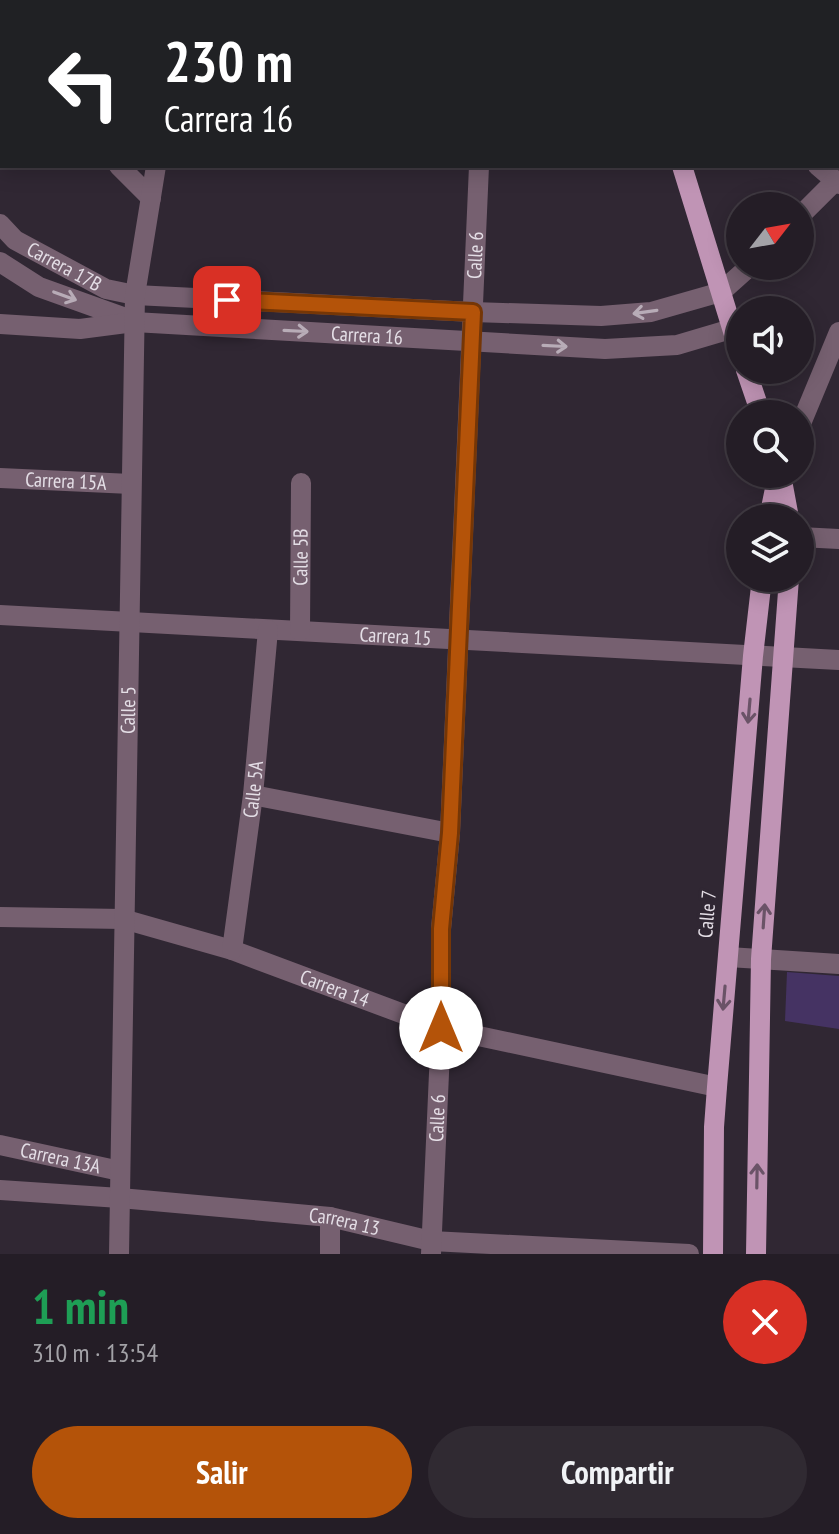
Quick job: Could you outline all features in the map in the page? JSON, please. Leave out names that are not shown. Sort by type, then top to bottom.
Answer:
[{"type":"main road","points":[[683,168],[726,310]]},
{"type":"main road","name":"Calle 7","points":[[713,1254],[714,1127],[760,592]]},
{"type":"main road","points":[[756,1254],[761,959],[788,592]]},
{"type":"street","points":[[121,168],[151,198]]},
{"type":"street","name":"Calle 5","points":[[119,1254],[134,322],[135,295],[156,168]]},
{"type":"street","name":"Calle 6","points":[[431,1248],[441,1028],[441,929],[450,833],[479,168]]},
{"type":"street","points":[[814,204],[837,183],[820,168]]},
{"type":"street","name":"Carrera 17B","points":[[0,224],[15,240],[106,289],[135,295]]},
{"type":"street","name":"Carrera 17B","points":[[0,262],[39,287],[134,322]]},
{"type":"street","points":[[721,292],[734,280]]},
{"type":"street","name":"Carrera 16","points":[[135,295],[601,316],[651,312],[721,292]]},
{"type":"street","name":"Carrera 16","points":[[0,324],[80,329],[134,322],[605,349],[677,345],[726,330]]},
{"type":"street","points":[[811,400],[839,332]]},
{"type":"street","name":"Carrera 15A","points":[[0,478],[131,484]]},
{"type":"street","name":"Calle 5B","points":[[300,631],[301,483]]},
{"type":"street","points":[[814,538],[839,539]]},
{"type":"street","name":"Carrera 15","points":[[0,615],[839,660]]},
{"type":"street","name":"Calle 5A","points":[[232,950],[253,795],[268,630]]},
{"type":"street","points":[[253,795],[450,833]]},
{"type":"street","name":"Carrera 14","points":[[0,917],[123,919],[232,950],[441,1028],[717,1087]]},
{"type":"street","points":[[728,957],[839,964]]},
{"type":"street","name":"Carrera 13A","points":[[0,1145],[120,1171]]},
{"type":"street","name":"Carrera 13","points":[[0,1190],[330,1217],[431,1248],[689,1254]]},
{"type":"street","points":[[330,1217],[330,1254]]},
{"type":"building","points":[[787,972],[839,976],[839,1029],[785,1021]]},
{"type":"route","points":[[227,300],[473,312],[450,833],[441,929],[441,1028]]}]
